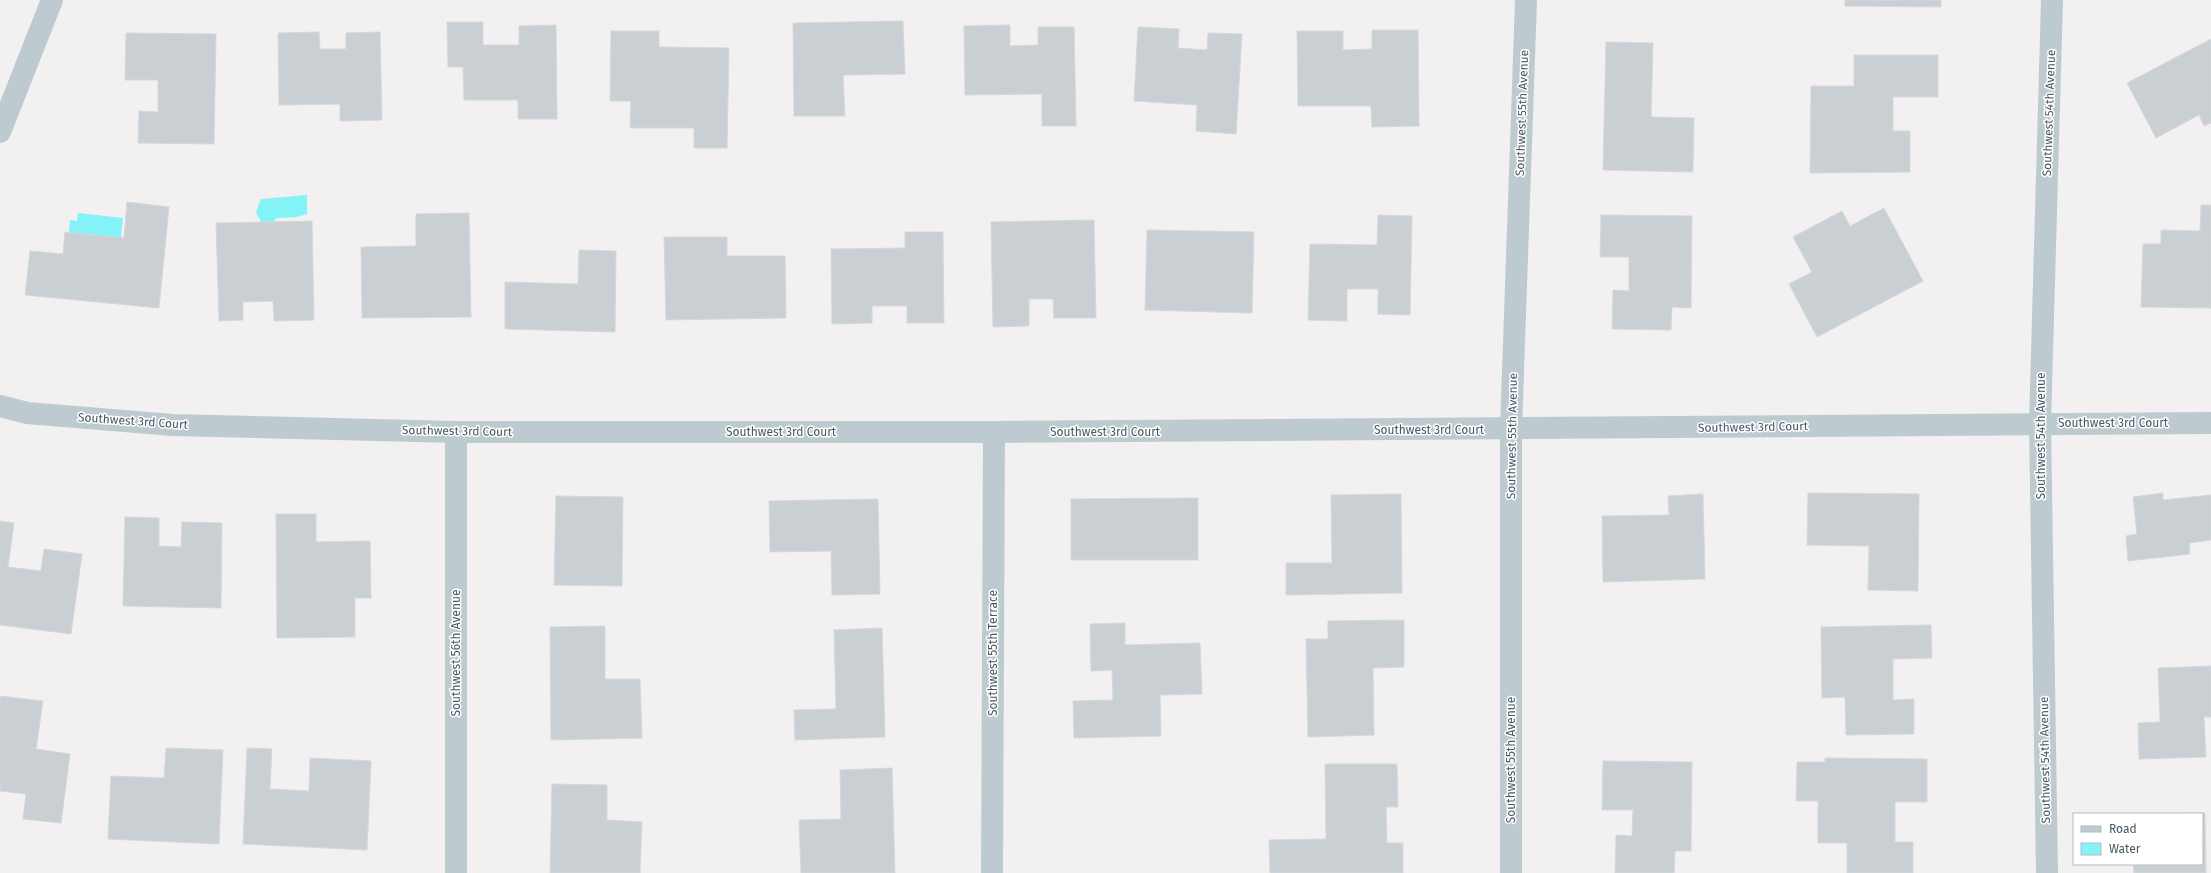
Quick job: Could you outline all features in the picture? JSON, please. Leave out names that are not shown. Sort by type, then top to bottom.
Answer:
[{"type":"street","points":[[0,132],[52,0]]},
{"type":"street","name":"Southwest 55th Avenue","points":[[1512,873],[1511,429],[1526,0]]},
{"type":"street","name":"Southwest 54th Avenue","points":[[2047,873],[2040,423],[2052,0]]},
{"type":"street","name":"Southwest 3rd Court","points":[[0,406],[28,413],[173,425],[456,432],[994,432],[1511,429],[2040,423],[2211,423]]},
{"type":"street","name":"Southwest 56th Avenue","points":[[456,432],[456,873]]},
{"type":"street","name":"Southwest 55th Terrace","points":[[992,873],[994,432]]},
{"type":"water","points":[[307,195],[307,214],[297,217],[277,218],[271,224],[262,224],[256,212],[261,199]]},
{"type":"water","points":[[78,213],[123,218],[120,245],[68,240],[70,220],[77,221]]},
{"type":"building","points":[[1845,0],[1941,0],[1941,7],[1845,6]]},
{"type":"building","points":[[903,21],[905,74],[843,75],[845,116],[794,116],[793,23]]},
{"type":"building","points":[[447,22],[483,22],[483,45],[519,45],[519,26],[556,25],[557,119],[518,119],[518,100],[464,100],[463,67],[448,67]]},
{"type":"building","points":[[1010,25],[1010,46],[1038,45],[1038,27],[1074,27],[1076,126],[1042,126],[1042,94],[965,95],[964,26]]},
{"type":"building","points":[[1138,27],[1179,29],[1178,48],[1207,50],[1208,33],[1242,34],[1236,134],[1196,131],[1197,105],[1134,101]]},
{"type":"building","points":[[1372,30],[1418,30],[1419,126],[1372,127],[1371,106],[1298,106],[1297,31],[1343,31],[1343,50],[1372,49]]},
{"type":"building","points":[[611,31],[659,31],[659,47],[729,48],[727,148],[694,148],[694,128],[630,128],[631,101],[610,101]]},
{"type":"building","points":[[319,32],[320,49],[346,49],[346,33],[380,32],[382,120],[340,121],[340,104],[279,105],[278,33]]},
{"type":"building","points":[[126,33],[216,34],[214,144],[138,143],[139,111],[158,112],[158,80],[125,80]]},
{"type":"building","points":[[2211,39],[2211,123],[2204,126],[2199,115],[2156,138],[2127,83]]},
{"type":"building","points":[[1606,42],[1653,43],[1651,117],[1694,118],[1693,172],[1603,170]]},
{"type":"building","points":[[1854,55],[1938,55],[1938,97],[1893,97],[1893,131],[1910,131],[1910,172],[1810,173],[1811,86],[1854,86]]},
{"type":"building","points":[[127,202],[169,207],[159,308],[25,295],[30,251],[63,254],[65,232],[124,238]]},
{"type":"building","points":[[2201,205],[2211,205],[2211,308],[2141,307],[2143,244],[2161,244],[2161,230],[2200,231]]},
{"type":"building","points":[[1884,208],[1923,281],[1817,337],[1789,284],[1812,272],[1793,237],[1842,211],[1850,226]]},
{"type":"building","points":[[469,213],[471,317],[362,318],[361,247],[416,246],[416,214]]},
{"type":"building","points":[[1378,215],[1412,216],[1410,315],[1378,314],[1378,289],[1347,289],[1347,321],[1308,320],[1310,244],[1377,245]]},
{"type":"building","points":[[1601,215],[1692,216],[1691,308],[1672,307],[1671,330],[1612,329],[1613,290],[1629,291],[1629,257],[1600,257]]},
{"type":"building","points":[[1094,220],[1096,318],[1054,318],[1053,299],[1029,299],[1029,326],[993,327],[991,222]]},
{"type":"building","points":[[312,221],[314,320],[274,321],[273,301],[243,302],[243,320],[219,321],[216,223]]},
{"type":"building","points":[[1147,230],[1254,232],[1252,313],[1145,310]]},
{"type":"building","points":[[905,232],[943,232],[944,323],[907,323],[907,306],[872,306],[872,323],[832,324],[831,249],[905,248]]},
{"type":"building","points":[[664,237],[727,237],[727,256],[785,256],[786,318],[666,320]]},
{"type":"building","points":[[579,250],[616,251],[615,332],[505,329],[505,282],[578,284]]},
{"type":"building","points":[[1808,493],[1919,494],[1918,591],[1868,590],[1869,546],[1807,545]]},
{"type":"building","points":[[2163,493],[2163,500],[2211,495],[2211,540],[2189,543],[2190,554],[2128,561],[2126,536],[2137,534],[2133,497]]},
{"type":"building","points":[[1401,494],[1402,593],[1286,595],[1286,563],[1332,563],[1331,495]]},
{"type":"building","points":[[1703,494],[1705,579],[1603,582],[1602,516],[1669,515],[1668,496]]},
{"type":"building","points":[[556,496],[623,497],[622,586],[554,585]]},
{"type":"building","points":[[1198,498],[1198,560],[1071,560],[1071,499]]},
{"type":"building","points":[[878,499],[880,594],[832,595],[831,551],[770,552],[769,501]]},
{"type":"building","points":[[276,514],[316,514],[316,542],[370,541],[371,598],[355,598],[355,637],[277,638]]},
{"type":"building","points":[[125,517],[159,518],[159,546],[181,547],[182,522],[222,523],[221,608],[123,606]]},
{"type":"building","points":[[0,521],[14,523],[8,567],[41,571],[44,549],[82,554],[71,634],[0,625]]},
{"type":"building","points":[[1404,620],[1404,667],[1373,668],[1374,735],[1308,737],[1306,639],[1328,639],[1328,621]]},
{"type":"building","points":[[1125,623],[1125,645],[1200,643],[1202,694],[1160,695],[1161,736],[1074,738],[1073,701],[1113,700],[1112,670],[1091,671],[1090,624]]},
{"type":"building","points":[[1931,625],[1932,658],[1893,659],[1893,700],[1914,699],[1914,734],[1846,735],[1845,697],[1822,698],[1821,627]]},
{"type":"building","points":[[605,626],[605,679],[640,679],[642,738],[551,740],[550,627]]},
{"type":"building","points":[[882,628],[885,737],[795,740],[794,710],[836,709],[834,630]]},
{"type":"building","points":[[2211,666],[2211,717],[2204,717],[2206,757],[2139,759],[2138,723],[2160,722],[2158,668]]},
{"type":"building","points":[[0,696],[43,701],[36,749],[70,754],[61,823],[23,819],[26,794],[0,791]]},
{"type":"building","points":[[166,748],[223,750],[219,844],[108,839],[111,776],[164,778]]},
{"type":"building","points":[[247,748],[272,749],[270,789],[309,791],[310,758],[371,761],[367,850],[243,844]]},
{"type":"building","points":[[1825,758],[1927,759],[1927,802],[1895,802],[1895,842],[1913,842],[1913,873],[1847,873],[1847,843],[1818,843],[1818,801],[1796,801],[1797,762],[1825,762]]},
{"type":"building","points":[[1603,761],[1692,762],[1691,851],[1675,851],[1674,873],[1615,873],[1616,835],[1632,836],[1633,810],[1602,810]]},
{"type":"building","points":[[1325,764],[1397,764],[1398,807],[1386,807],[1387,843],[1403,843],[1403,873],[1270,873],[1269,840],[1326,839]]},
{"type":"building","points":[[892,768],[895,873],[801,873],[799,820],[841,819],[840,770]]},
{"type":"building","points":[[552,784],[607,785],[607,820],[642,822],[640,873],[550,873]]},
{"type":"building","points":[[2203,813],[2205,813],[2206,873],[2134,873],[2133,865],[2203,865]]}]
